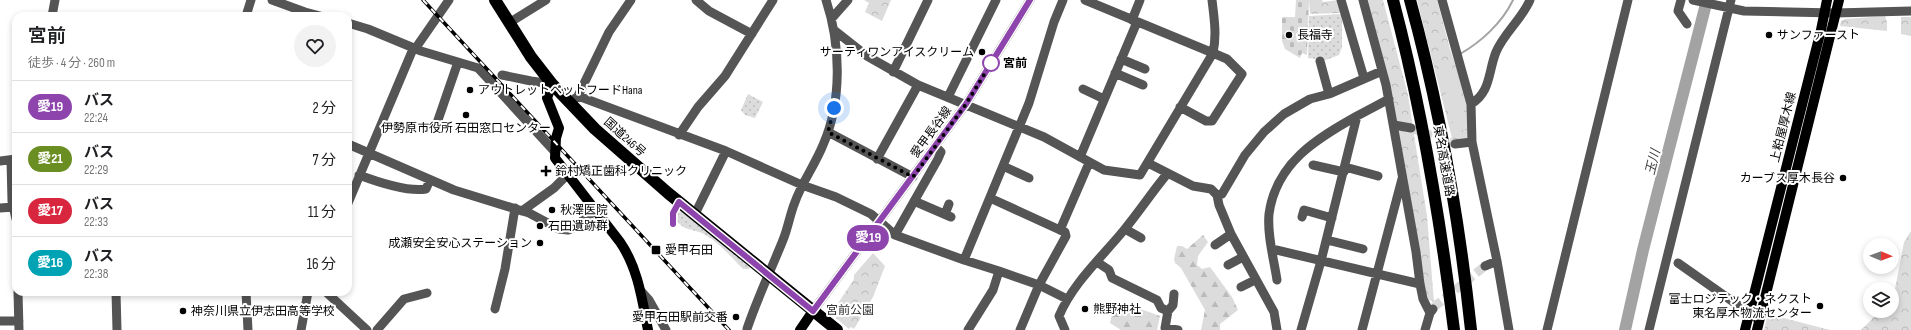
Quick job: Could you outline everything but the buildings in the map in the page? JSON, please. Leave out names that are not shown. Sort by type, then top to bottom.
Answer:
[{"type":"highway","name":"国道246号","points":[[495,0],[531,57],[552,84],[574,99],[594,129],[836,330]]},
{"type":"highway","name":"東名高速道路","points":[[1393,0],[1407,52],[1425,135],[1437,203],[1454,330]]},
{"type":"highway","name":"東名高速道路","points":[[1410,0],[1433,87],[1442,128],[1456,207],[1470,330]]},
{"type":"main road","name":"上粕屋厚木線","points":[[1745,330],[1827,0]]},
{"type":"main road","name":"上粕屋厚木線","points":[[1758,325],[1838,0]]},
{"type":"main road","points":[[552,84],[546,98],[558,124],[554,151],[555,158],[596,210],[628,256],[641,291],[648,330]]},
{"type":"main road","points":[[803,328],[813,311]]},
{"type":"street","points":[[52,12],[54,0]]},
{"type":"street","points":[[247,12],[251,0]]},
{"type":"street","points":[[273,0],[305,12]]},
{"type":"street","points":[[352,193],[414,49],[449,0]]},
{"type":"street","points":[[509,23],[546,0]]},
{"type":"street","points":[[631,0],[609,32],[574,99],[726,151],[802,185],[836,197],[871,214],[895,235],[1039,285],[1067,299]]},
{"type":"street","points":[[696,0],[709,11],[752,34]]},
{"type":"street","points":[[679,135],[698,107],[725,76],[773,0]]},
{"type":"street","points":[[746,330],[768,274],[784,239],[795,202],[828,132],[833,118],[836,89],[834,30],[826,0]]},
{"type":"street","points":[[832,18],[848,0]]},
{"type":"street","points":[[893,72],[928,0]]},
{"type":"street","points":[[948,97],[996,0]]},
{"type":"street","name":"愛甲長谷線","points":[[813,311],[966,104],[1030,0]]},
{"type":"street","points":[[964,260],[1029,103],[1054,22],[1063,0]]},
{"type":"street","points":[[1085,0],[1214,52],[1227,60],[1242,74],[1212,121],[1206,121],[1180,107]]},
{"type":"street","points":[[1080,157],[1121,59],[1140,0]]},
{"type":"street","points":[[834,30],[867,56],[918,85],[1044,137],[1104,170],[1140,175],[1214,52],[1215,23],[1212,0]]},
{"type":"street","points":[[1341,0],[1364,78]]},
{"type":"street","points":[[1362,0],[1389,98],[1423,299],[1432,310],[1425,330]]},
{"type":"street","points":[[1442,0],[1471,104],[1472,142],[1497,261],[1509,330]]},
{"type":"street","points":[[1471,104],[1480,99],[1484,93],[1496,53],[1530,0]]},
{"type":"street","points":[[1547,330],[1628,0]]},
{"type":"street","points":[[1681,0],[1678,11],[1687,24]]},
{"type":"street","points":[[1693,0],[1727,4],[1744,11],[1825,13],[1911,11]]},
{"type":"street","points":[[1650,330],[1727,4]]},
{"type":"street","points":[[352,24],[368,29],[414,49],[478,68],[554,151]]},
{"type":"street","points":[[1121,59],[1142,67]]},
{"type":"street","points":[[1320,61],[1329,94]]},
{"type":"street","points":[[437,123],[458,62]]},
{"type":"street","points":[[1217,195],[1222,194],[1245,155],[1264,132],[1284,114],[1310,99],[1329,94],[1364,78],[1382,72]]},
{"type":"street","points":[[1115,73],[1139,82]]},
{"type":"street","points":[[502,75],[552,84]]},
{"type":"street","points":[[877,159],[918,85]]},
{"type":"street","points":[[1083,90],[1104,99]]},
{"type":"street","points":[[1278,280],[1272,249],[1269,215],[1277,188],[1284,174],[1291,163],[1316,140],[1389,98]]},
{"type":"street","points":[[1301,330],[1322,261],[1357,116]]},
{"type":"street","points":[[1394,126],[1411,128]]},
{"type":"street","points":[[828,132],[913,177]]},
{"type":"street","points":[[1455,144],[1472,142]]},
{"type":"street","points":[[352,146],[454,190],[518,209],[539,217],[557,229],[565,230],[573,228],[596,210]]},
{"type":"street","points":[[895,235],[938,159],[941,152],[935,146]]},
{"type":"street","points":[[695,214],[726,151]]},
{"type":"street","points":[[0,161],[12,159]]},
{"type":"street","points":[[1060,230],[1089,163]]},
{"type":"street","points":[[1148,163],[1166,174],[1193,186],[1211,189],[1217,195],[1219,205],[1231,234],[1274,312],[1277,330]]},
{"type":"street","points":[[1313,165],[1378,176]]},
{"type":"street","points":[[1003,166],[1029,178]]},
{"type":"street","points":[[1065,330],[1058,316],[1067,299],[1125,229],[1166,174]]},
{"type":"street","points":[[359,175],[373,180],[413,189],[426,189],[430,180]]},
{"type":"street","points":[[495,308],[518,209],[554,188],[567,175]]},
{"type":"street","points":[[1362,330],[1378,275],[1402,175]]},
{"type":"street","points":[[990,198],[1065,232],[1066,236],[1039,285],[1020,325]]},
{"type":"street","points":[[914,201],[948,215],[949,204]]},
{"type":"street","points":[[0,208],[12,207]]},
{"type":"street","points":[[1303,211],[1332,218]]},
{"type":"street","points":[[1125,229],[1141,238]]},
{"type":"street","points":[[1215,245],[1231,234]]},
{"type":"street","points":[[1327,240],[1363,249]]},
{"type":"street","points":[[1272,249],[1420,284]]},
{"type":"street","points":[[1228,265],[1243,257]]},
{"type":"street","points":[[1485,266],[1497,261]]},
{"type":"street","points":[[1097,262],[1109,270],[1112,278],[1158,300],[1161,308],[1168,311]]},
{"type":"street","points":[[1678,263],[1749,314],[1758,325]]},
{"type":"street","points":[[968,330],[993,290],[999,271]]},
{"type":"street","points":[[1241,287],[1255,280]]},
{"type":"street","points":[[641,291],[649,300],[666,330]]},
{"type":"street","points":[[377,330],[404,299],[427,292]]},
{"type":"street","points":[[1174,294],[1173,305],[1168,311],[1165,329],[1178,330]]},
{"type":"street","points":[[0,321],[19,326],[18,296]]},
{"type":"street","points":[[116,296],[117,330]]},
{"type":"street","points":[[246,296],[248,330]]},
{"type":"street","points":[[301,330],[307,296]]},
{"type":"street","points":[[330,296],[367,330]]},
{"type":"green space","points":[[864,0],[891,0],[882,21],[865,12],[869,3]]},
{"type":"green space","points":[[1296,0],[1309,0],[1307,55],[1302,53],[1300,58],[1285,49],[1282,41],[1282,17],[1295,17]]},
{"type":"green space","points":[[1309,0],[1322,0],[1323,2],[1338,0],[1341,13],[1310,14]]},
{"type":"green space","points":[[1365,0],[1383,0],[1408,95],[1427,216],[1434,302],[1426,299]]},
{"type":"green space","points":[[1417,0],[1437,0],[1450,49],[1468,102],[1469,138],[1453,142]]},
{"type":"green space","points":[[1342,14],[1342,47],[1339,55],[1326,60],[1308,58],[1309,16]]},
{"type":"green space","points":[[1885,16],[1887,31],[1840,26],[1841,21],[1845,19]]},
{"type":"green space","points":[[1901,17],[1911,17],[1911,36],[1901,34]]},
{"type":"green space","points":[[1450,62],[1461,94],[1467,129],[1455,132],[1439,66]]},
{"type":"green space","points":[[748,94],[763,102],[755,118],[745,115],[741,110]]},
{"type":"green space","points":[[682,211],[750,266],[749,269],[743,269],[708,236],[685,228],[679,224],[677,221],[678,213]]},
{"type":"green space","points":[[1911,231],[1911,330],[1861,330],[1873,318],[1899,318],[1899,282],[1896,282],[1904,242]]},
{"type":"green space","points":[[1203,235],[1208,242],[1198,256],[1197,265],[1202,269],[1210,267],[1232,297],[1238,310],[1220,324],[1220,330],[1201,330],[1205,310],[1181,268],[1175,263],[1174,259],[1177,246],[1182,246],[1187,249]]},
{"type":"green space","name":"宮前公園","points":[[873,253],[885,266],[873,297],[854,329],[851,327],[849,329],[836,318],[836,314],[833,311],[854,279],[854,275]]},
{"type":"green space","points":[[1127,304],[1160,316],[1157,330],[1121,330],[1110,323],[1114,306]]},
{"type":"green space","points":[[1768,314],[1830,330],[1764,330]]},
{"type":"waterway","points":[[1460,54],[1476,44],[1497,24],[1513,0]]},
{"type":"waterway","name":"玉川","points":[[1625,330],[1643,250],[1707,0]]},
{"type":"tunnel","points":[[1411,128],[1455,144]]},
{"type":"tunnel","points":[[1434,307],[1485,266]]},
{"type":"railway","points":[[423,0],[729,330]]},
{"type":"bus line","name":"愛19","points":[[673,224],[672,217],[674,209],[679,202],[813,311],[966,104],[1030,0]]},
{"type":"place","name":"長福寺","points":[[1289,35]]},
{"type":"place","name":"サンファースト","points":[[1769,35]]},
{"type":"place","name":"サーティワンアイスクリーム","points":[[982,52]]},
{"type":"place","name":"宮前","points":[[991,63]]},
{"type":"place","name":"アウトレットペットフードHana","points":[[470,90]]},
{"type":"place","name":"伊勢原市役所 石田窓口センター","points":[[466,115]]},
{"type":"place","name":"鈴村矯正歯科クリニック","points":[[546,171]]},
{"type":"place","name":"カーブス厚木長谷","points":[[1843,178]]},
{"type":"place","name":"秋澤医院","points":[[552,210]]},
{"type":"place","name":"石田遺跡群","points":[[540,226]]},
{"type":"place","name":"成瀬安全安心ステーション","points":[[540,243]]},
{"type":"place","name":"愛甲石田","points":[[656,250]]},
{"type":"place","name":"富士ロジテック・ネクスト 東名厚木物流センター","points":[[1820,306]]},
{"type":"place","name":"熊野神社","points":[[1085,309]]},
{"type":"place","name":"神奈川県立伊志田高等学校","points":[[183,311]]},
{"type":"place","name":"愛甲石田駅前交番","points":[[736,317]]},
{"type":"route","points":[[834,108],[833,118],[828,132],[913,177],[966,104],[992,62],[991,63]]}]
